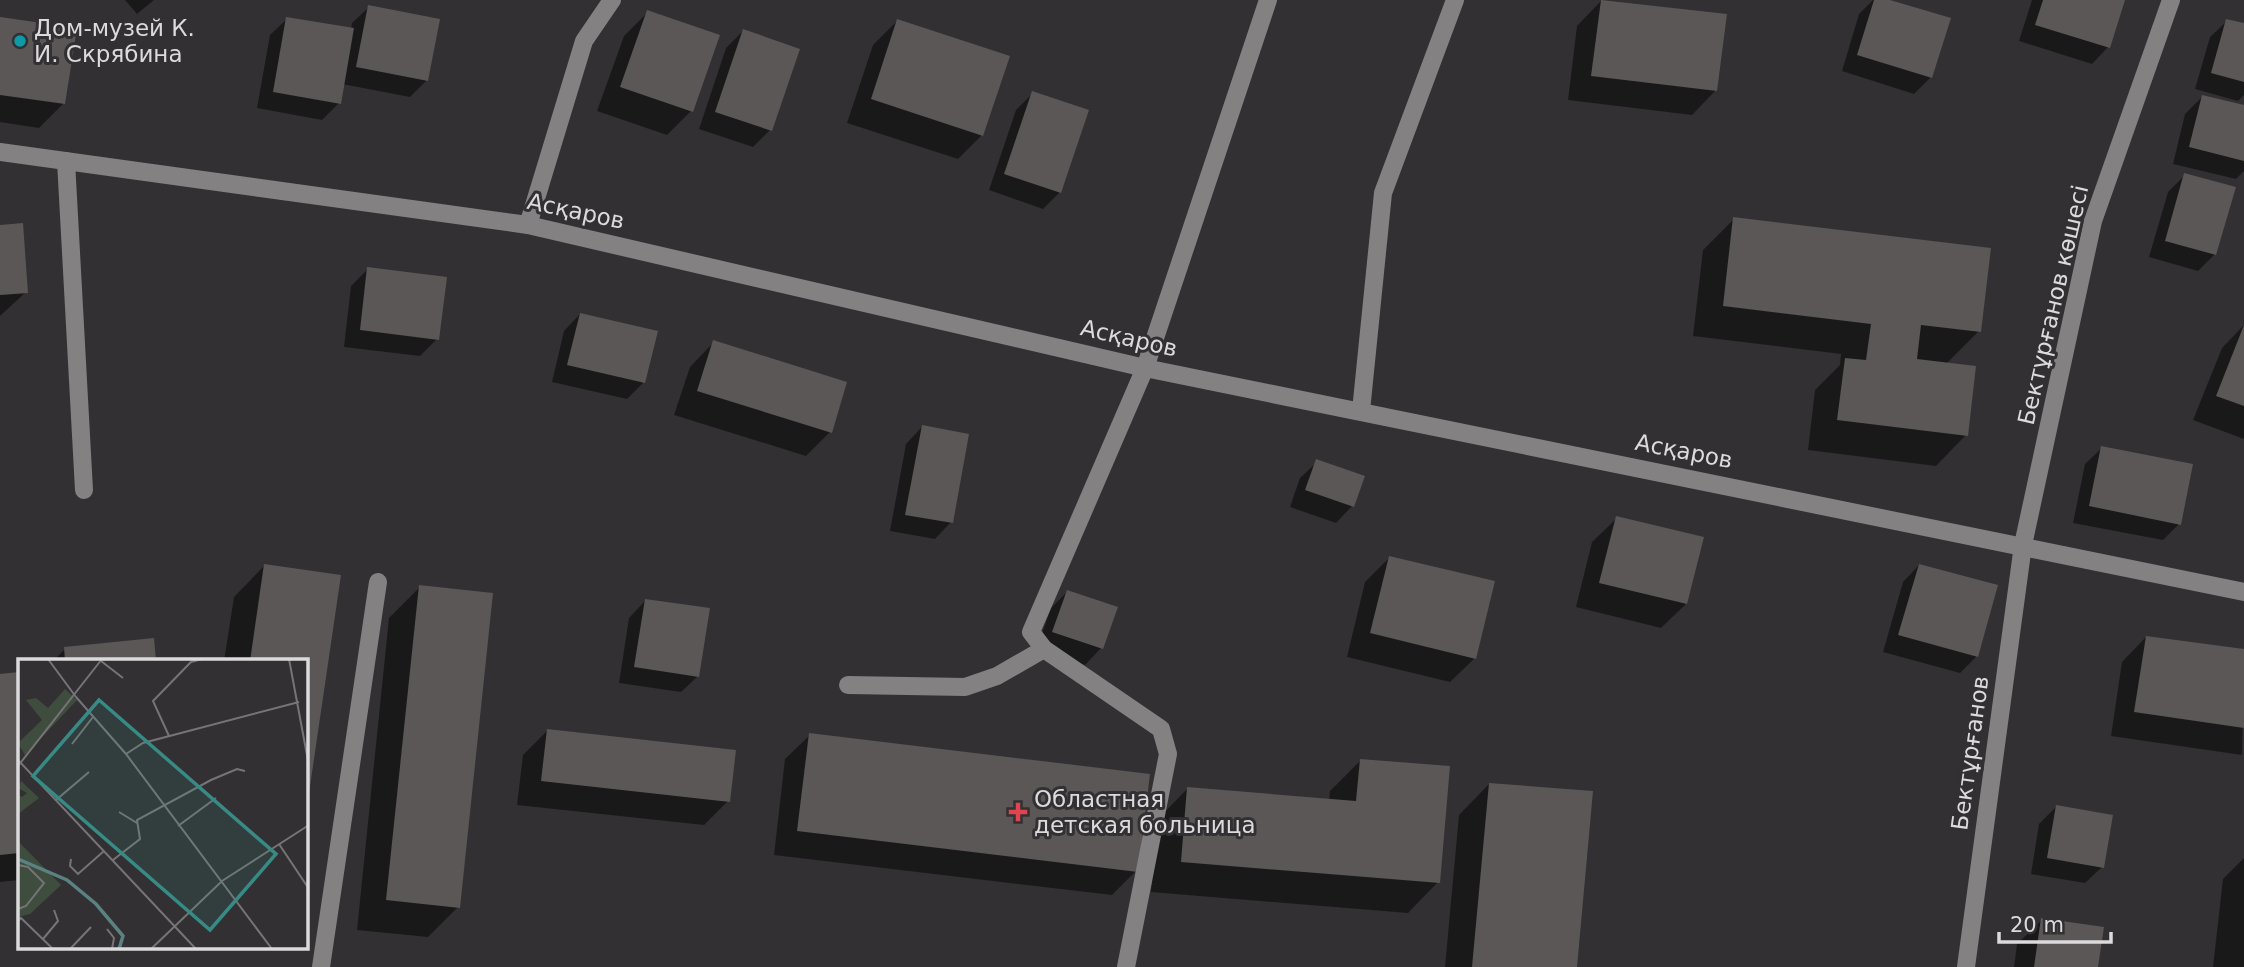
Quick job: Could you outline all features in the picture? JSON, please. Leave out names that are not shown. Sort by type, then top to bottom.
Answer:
[{"type":"street","points":[[528,225],[584,41],[612,0]]},
{"type":"street","points":[[1126,967],[1168,754],[1161,729],[1044,649],[1031,632],[1145,368],[1268,0]]},
{"type":"street","points":[[1361,411],[1383,193],[1454,0]]},
{"type":"street","name":"Бектұрғанов көшесі","points":[[2023,545],[2093,221],[2171,0]]},
{"type":"street","name":"Асқаров","points":[[0,152],[528,225],[1145,368],[2244,592]]},
{"type":"street","points":[[66,161],[84,490]]},
{"type":"street","name":"Бектұрғанов","points":[[1966,967],[2023,545]]},
{"type":"street","points":[[321,967],[377,582]]},
{"type":"street","points":[[848,685],[965,687],[997,676],[1044,649]]},
{"type":"building","points":[[1601,0],[1727,14],[1717,91],[1591,76]]},
{"type":"building","points":[[1874,0],[1890,0],[1951,18],[1932,78],[1857,55]]},
{"type":"building","points":[[2043,0],[2125,0],[2110,48],[2035,25]]},
{"type":"building","points":[[368,5],[440,19],[428,81],[356,67]]},
{"type":"building","points":[[647,10],[720,35],[693,112],[620,87]]},
{"type":"building","points":[[0,17],[77,28],[65,104],[0,95]]},
{"type":"building","points":[[286,17],[354,28],[341,104],[273,92]]},
{"type":"building","points":[[897,19],[1010,56],[983,136],[871,99]]},
{"type":"building","points":[[2226,19],[2244,23],[2244,82],[2211,73]]},
{"type":"building","points":[[743,29],[800,49],[772,131],[715,112]]},
{"type":"building","points":[[1032,91],[1089,110],[1061,193],[1004,174]]},
{"type":"building","points":[[2202,95],[2244,105],[2244,161],[2189,147]]},
{"type":"building","points":[[2184,173],[2236,187],[2216,255],[2165,241]]},
{"type":"building","points":[[1733,217],[1991,248],[1981,332],[1921,325],[1917,359],[1976,366],[1968,436],[1837,420],[1845,358],[1866,360],[1871,324],[1723,306]]},
{"type":"building","points":[[23,223],[28,293],[0,295],[0,225]]},
{"type":"building","points":[[367,267],[447,277],[439,340],[360,330]]},
{"type":"building","points":[[580,313],[658,331],[645,383],[567,365]]},
{"type":"building","points":[[2244,325],[2244,406],[2216,396]]},
{"type":"building","points":[[713,340],[847,382],[832,433],[697,391]]},
{"type":"building","points":[[922,425],[969,434],[953,523],[905,515]]},
{"type":"building","points":[[2101,446],[2193,464],[2181,525],[2089,506]]},
{"type":"building","points":[[1316,459],[1365,476],[1354,507],[1305,490]]},
{"type":"building","points":[[1616,516],[1704,537],[1687,604],[1599,583]]},
{"type":"building","points":[[1389,556],[1495,581],[1476,659],[1370,633]]},
{"type":"building","points":[[264,564],[341,575],[308,800],[308,659],[250,659]]},
{"type":"building","points":[[1919,564],[1998,585],[1978,657],[1898,635]]},
{"type":"building","points":[[419,585],[493,593],[460,908],[386,900]]},
{"type":"building","points":[[1067,590],[1118,607],[1103,649],[1052,632]]},
{"type":"building","points":[[645,599],[710,608],[699,677],[634,667]]},
{"type":"building","points":[[2146,636],[2244,649],[2244,728],[2134,712]]},
{"type":"building","points":[[154,638],[156,659],[65,659],[64,647]]},
{"type":"building","points":[[18,672],[18,853],[0,855],[0,674]]},
{"type":"building","points":[[547,729],[736,750],[730,802],[541,781]]},
{"type":"building","name":"Областная детская больница","points":[[809,733],[1150,774],[1138,872],[797,831]]},
{"type":"building","points":[[1360,759],[1450,766],[1440,883],[1181,862],[1187,787],[1356,801]]},
{"type":"building","points":[[1489,783],[1593,791],[1577,967],[1472,967]]},
{"type":"building","points":[[2056,805],[2113,815],[2104,868],[2047,858]]},
{"type":"building","points":[[2041,918],[2104,927],[2098,967],[2034,967]]},
{"type":"place","name":"Дом-музей К. И. Скрябина","points":[[20,41]]},
{"type":"place","name":"Областная детская больница","points":[[1018,812]]}]
